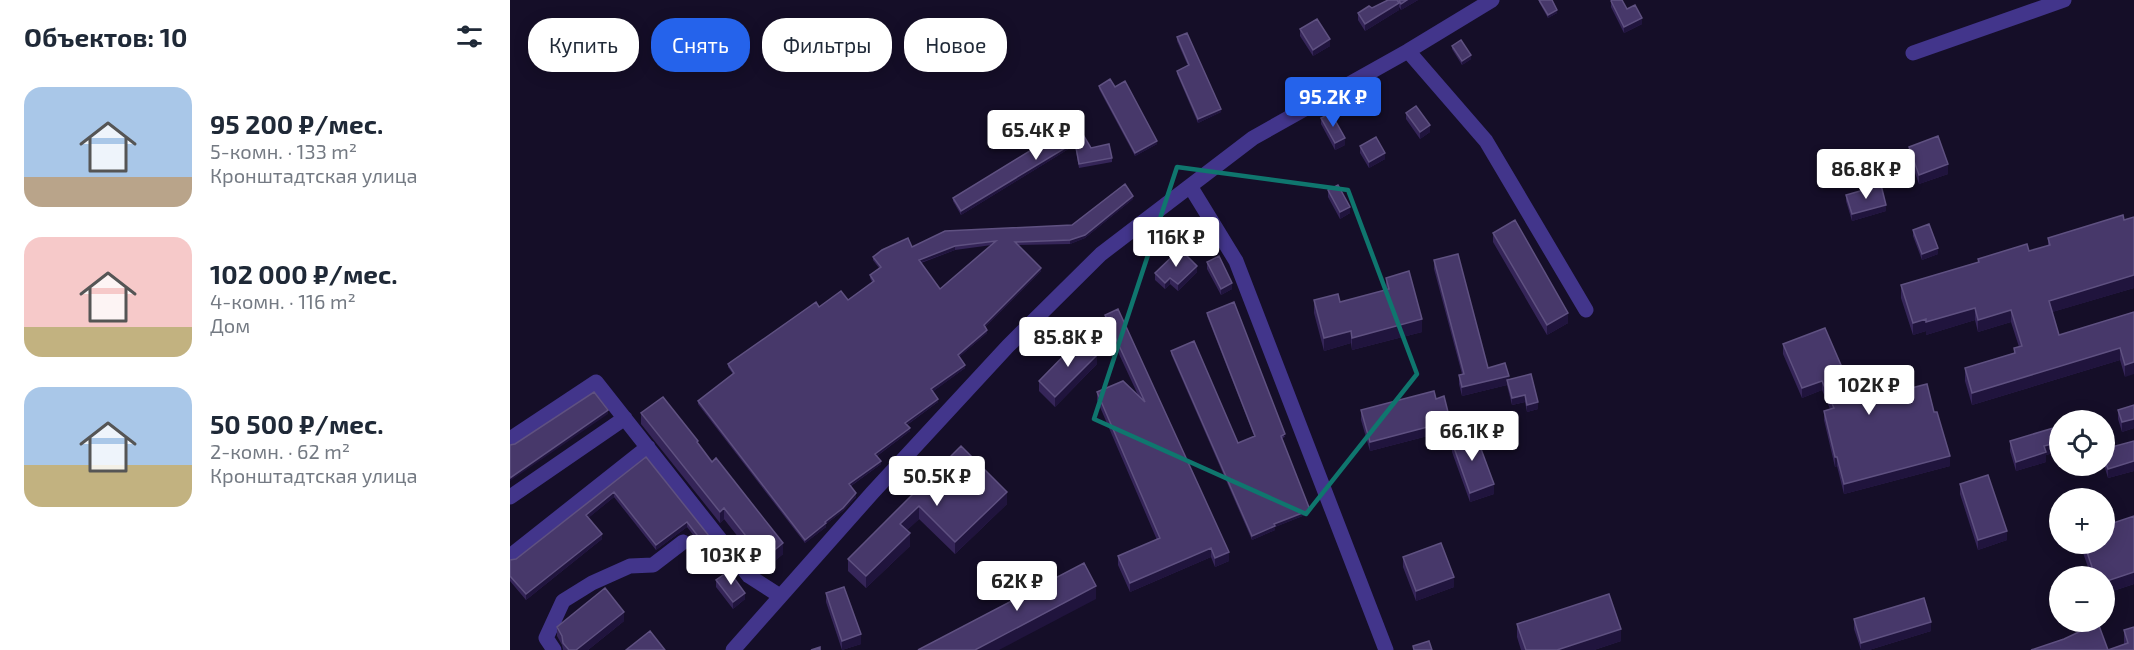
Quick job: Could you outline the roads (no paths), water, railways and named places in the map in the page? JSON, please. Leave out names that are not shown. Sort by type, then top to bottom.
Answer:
[{"type":"street","points":[[733,650],[873,492],[1017,338],[1101,254],[1253,138],[1408,51],[1492,0]]},
{"type":"street","points":[[1913,53],[2064,0]]},
{"type":"street","points":[[1408,51],[1486,141],[1586,310]]},
{"type":"street","points":[[1190,186],[1236,261],[1386,650]]},
{"type":"street","points":[[510,439],[596,382],[749,576],[780,596]]},
{"type":"street","points":[[510,497],[625,418]]},
{"type":"street","points":[[510,556],[648,447]]},
{"type":"street","points":[[554,650],[546,638],[563,601],[592,583],[630,566],[653,565],[683,542]]}]
